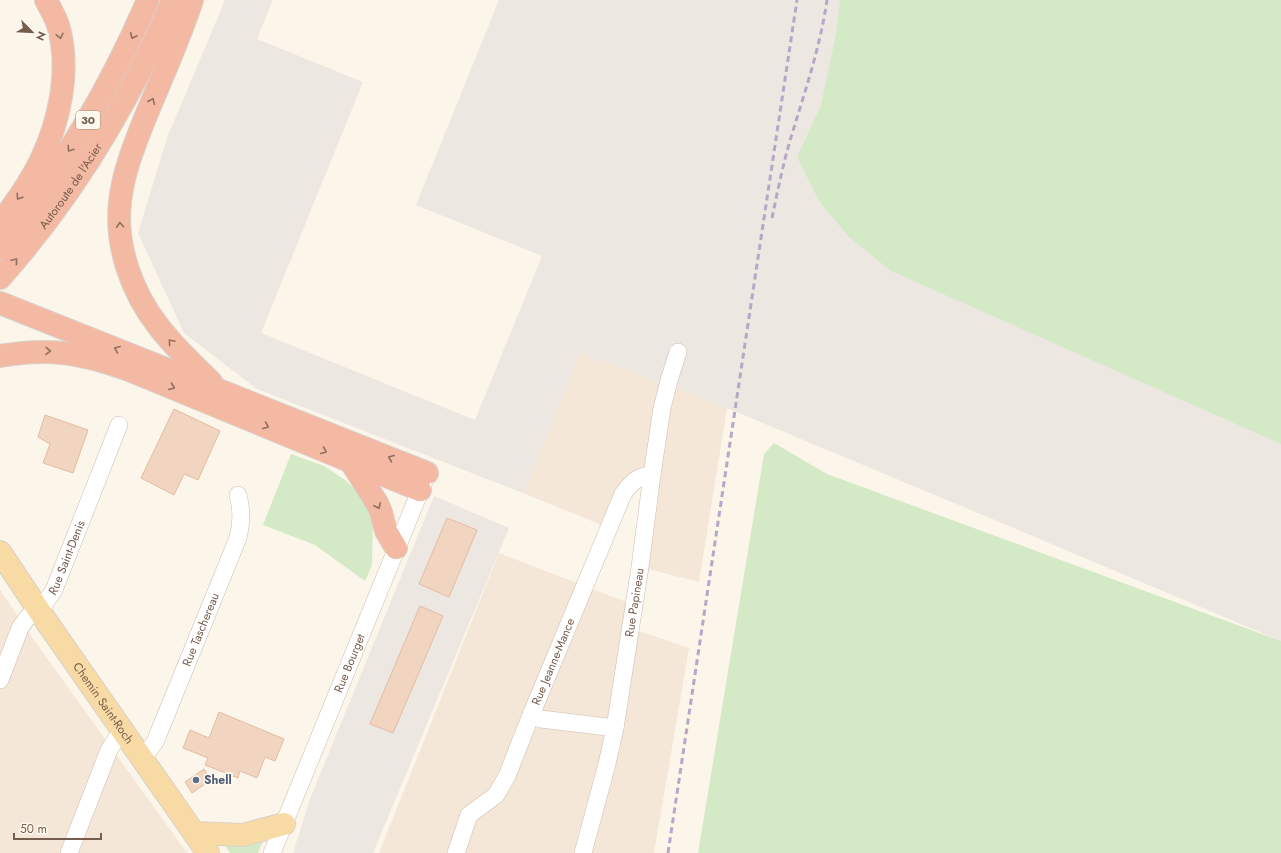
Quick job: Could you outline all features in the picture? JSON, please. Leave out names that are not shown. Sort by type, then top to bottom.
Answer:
[{"type":"highway","points":[[11,230],[28,183],[41,161],[52,133],[60,101],[64,53],[57,24],[46,0]]},
{"type":"highway","name":"Autoroute de l'Acier","points":[[0,248],[11,230],[69,151],[94,110],[119,63],[148,0]]},
{"type":"highway","name":"Autoroute de l'Acier","points":[[0,278],[11,230],[76,180],[116,117],[145,63],[173,0]]},
{"type":"highway","points":[[192,0],[130,156],[121,190],[119,216],[125,260],[135,288],[158,327],[180,352],[218,389]]},
{"type":"highway","points":[[0,303],[218,389],[424,481]]},
{"type":"highway","points":[[4,355],[35,351],[52,351],[97,359],[142,375],[351,462],[424,481]]},
{"type":"highway","points":[[351,462],[378,503],[386,531],[396,548]]},
{"type":"main road","name":"Chemin Saint-Roch","points":[[0,552],[208,853]]},
{"type":"main road","points":[[194,833],[243,836],[284,824]]},
{"type":"street","name":"Rue Papineau","points":[[583,853],[615,728],[640,567],[663,402],[678,352]]},
{"type":"street","name":"Rue Saint-Denis","points":[[0,680],[20,628],[27,618],[45,603],[54,590],[119,425]]},
{"type":"street","name":"Rue Jeanne-Mance","points":[[456,853],[469,815],[488,802],[502,787],[623,494],[634,480],[652,475]]},
{"type":"street","name":"Rue Bourget","points":[[272,853],[424,481]]},
{"type":"street","name":"Rue Taschereau","points":[[141,757],[151,748],[157,738],[238,538],[242,516],[238,495]]},
{"type":"street","points":[[531,715],[541,718],[615,728]]},
{"type":"street","points":[[69,853],[109,750],[116,739],[124,732]]},
{"type":"shaded area","points":[[225,0],[273,0],[257,39],[363,82],[261,333],[475,420],[542,256],[416,205],[499,0],[1281,0],[1281,641],[727,408],[580,353],[523,493],[257,389],[184,333],[138,233],[167,138]]},
{"type":"shaded area","points":[[580,352],[727,408],[699,582],[640,567],[644,475],[609,528],[523,493]]},
{"type":"shaded area","points":[[434,496],[509,528],[373,853],[293,853],[310,799]]},
{"type":"shaded area","points":[[499,553],[634,605],[630,628],[689,648],[654,853],[379,853]]},
{"type":"shaded area","points":[[0,590],[36,643],[187,853],[0,853]]},
{"type":"green space","points":[[840,0],[1281,0],[1281,444],[891,271],[849,237],[819,201],[797,157],[821,105],[836,34]]},
{"type":"green space","points":[[774,443],[827,474],[1281,641],[1281,853],[698,853],[764,454]]},
{"type":"green space","points":[[291,454],[324,466],[345,480],[362,496],[373,516],[372,565],[365,581],[315,545],[263,525]]},
{"type":"green space","points":[[264,839],[258,853],[230,853],[221,840]]},
{"type":"building","points":[[174,409],[220,431],[198,480],[184,474],[174,495],[141,478]]},
{"type":"building","points":[[45,415],[88,430],[73,473],[43,463],[50,444],[38,437]]},
{"type":"building","points":[[447,518],[477,530],[449,597],[419,584]]},
{"type":"building","points":[[420,606],[443,616],[393,733],[370,724]]},
{"type":"building","points":[[219,712],[284,739],[275,761],[265,757],[257,778],[240,771],[238,778],[205,765],[208,758],[183,748],[190,730],[209,738]]},
{"type":"building","points":[[204,769],[211,780],[192,793],[185,782]]},
{"type":"railway","points":[[668,853],[797,0]]},
{"type":"railway","points":[[772,218],[786,153],[816,55],[827,0]]},
{"type":"place","name":"Shell","points":[[196,780]]}]
